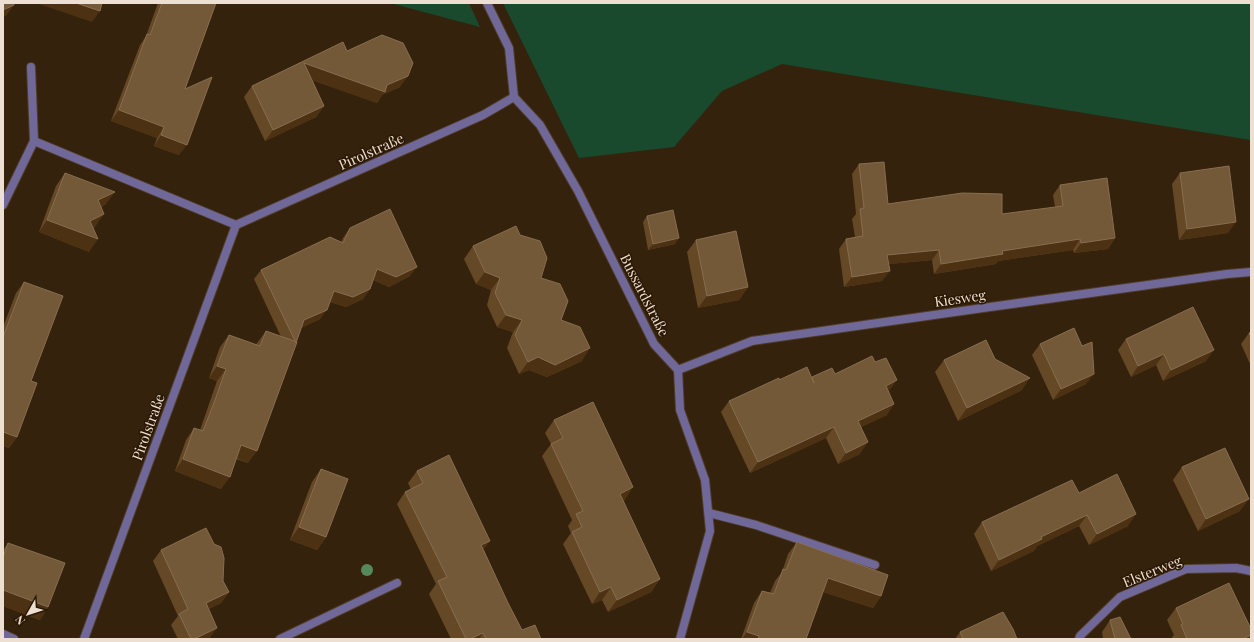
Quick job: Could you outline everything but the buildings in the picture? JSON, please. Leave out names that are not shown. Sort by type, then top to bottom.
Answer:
[{"type":"street","points":[[487,3],[509,48],[514,97]]},
{"type":"street","points":[[3,205],[34,140],[31,67]]},
{"type":"street","name":"Pirolstraße","points":[[84,639],[236,225],[483,115],[514,97]]},
{"type":"street","name":"Bussardstraße","points":[[514,97],[540,125],[578,191],[654,344],[678,370]]},
{"type":"street","points":[[34,140],[236,225]]},
{"type":"street","name":"Kiesweg","points":[[678,370],[752,341],[1022,302],[1251,272]]},
{"type":"street","points":[[678,370],[680,410],[705,480],[710,530],[680,639]]},
{"type":"street","points":[[708,513],[756,525],[876,565]]},
{"type":"street","name":"Elsterweg","points":[[1079,639],[1080,636],[1120,597],[1186,569],[1236,568],[1251,571]]},
{"type":"street","points":[[280,639],[397,583]]},
{"type":"street","points":[[3,634],[14,639]]},
{"type":"green space","points":[[390,3],[469,3],[480,27]]},
{"type":"green space","points":[[503,3],[1251,3],[1251,140],[782,64],[722,91],[674,147],[579,158]]}]
